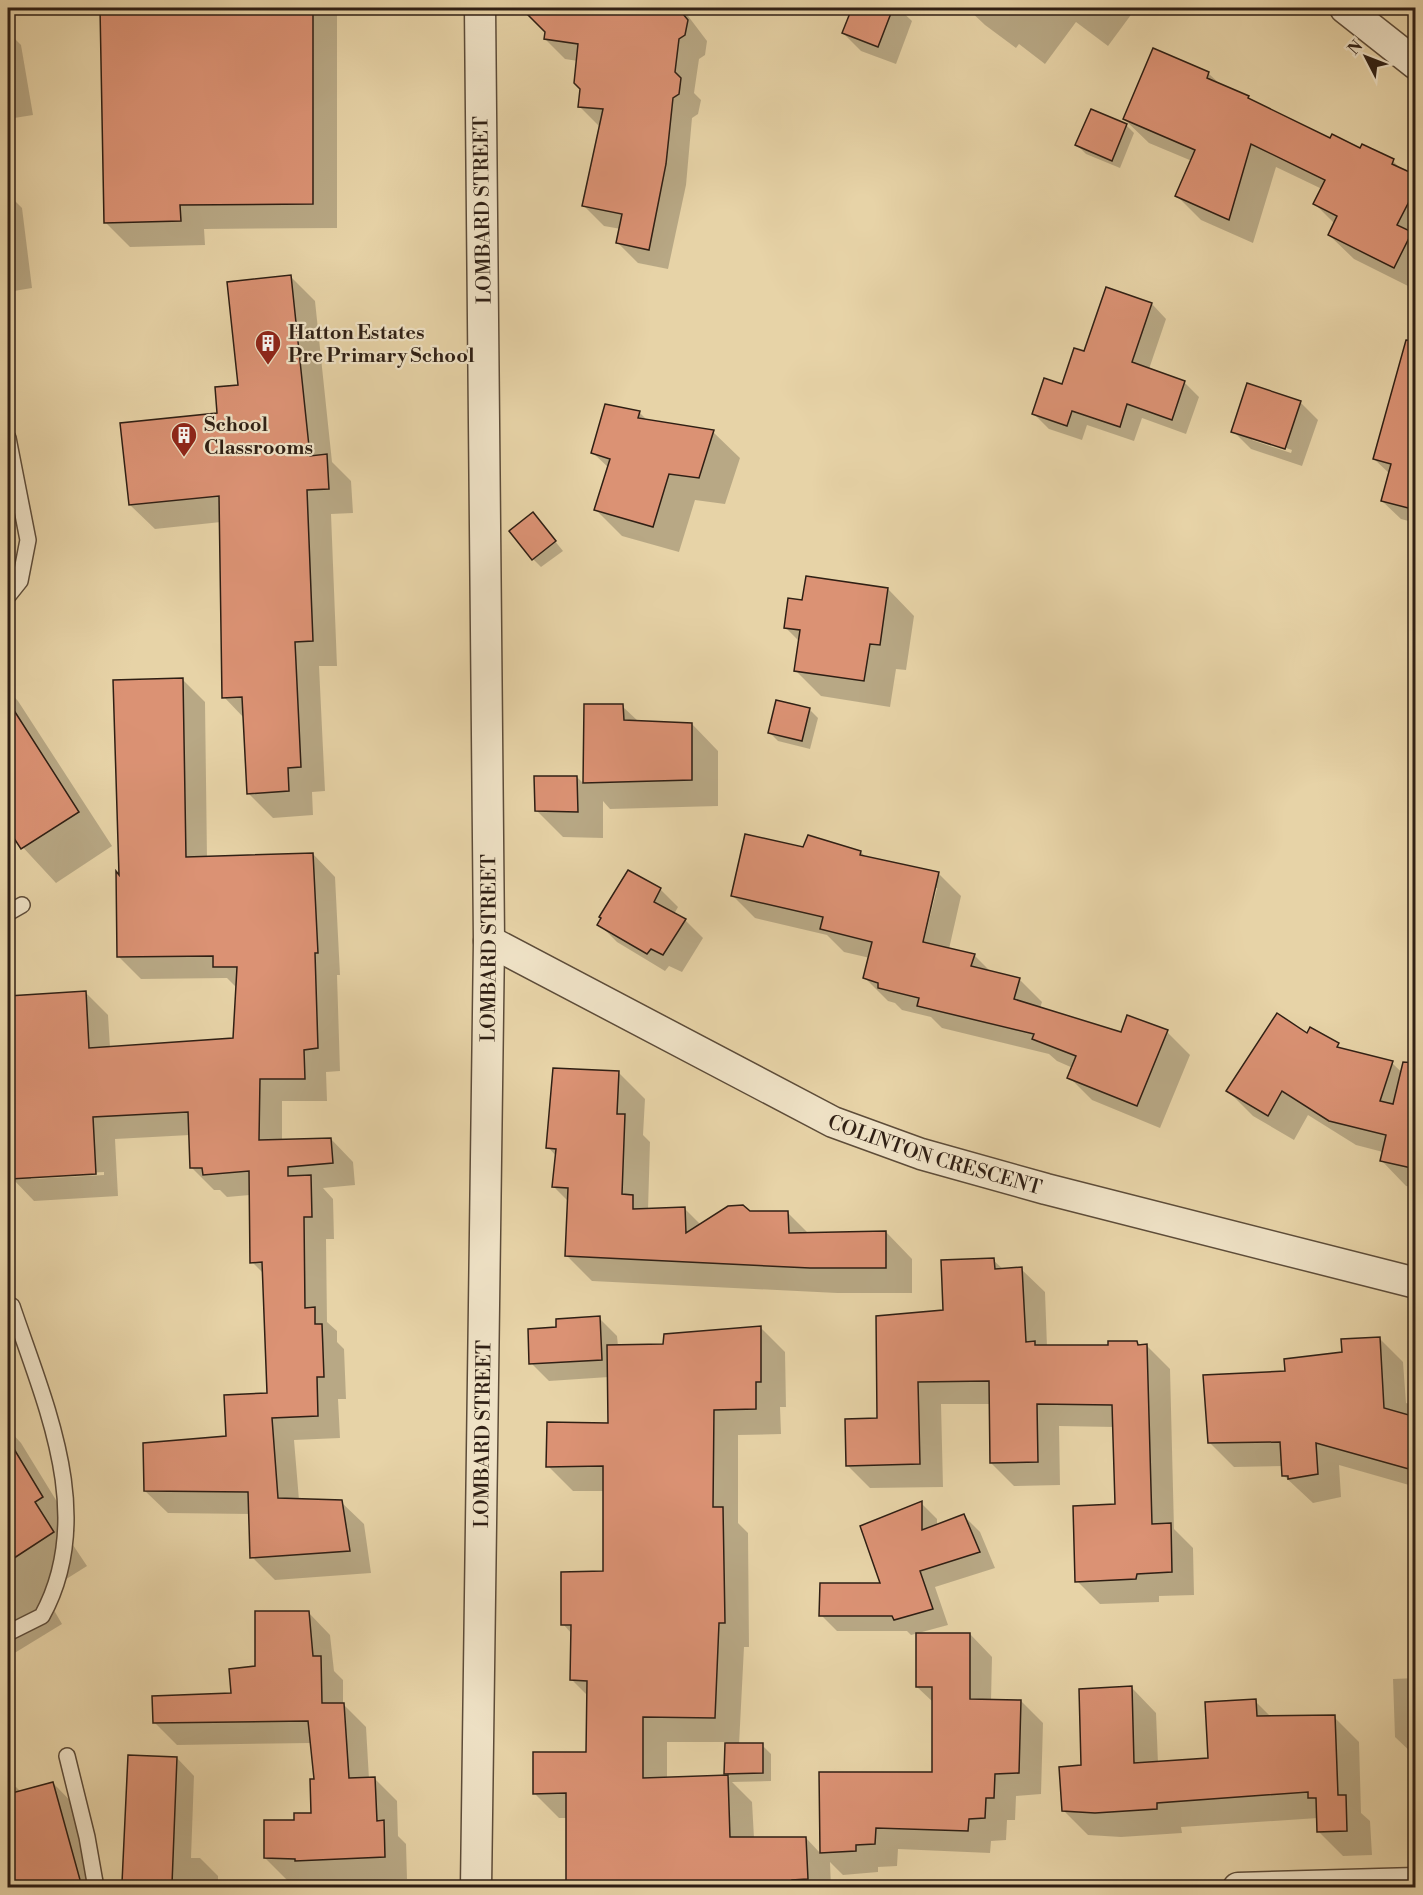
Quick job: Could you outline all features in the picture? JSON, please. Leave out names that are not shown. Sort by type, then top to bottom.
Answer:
[{"type":"street","name":"LOMBARD STREET","points":[[476,1887],[489,941],[480,8]]},
{"type":"street","points":[[1345,8],[1416,64]]},
{"type":"street","name":"COLINTON CRESCENT","points":[[489,941],[719,1064],[844,1126],[921,1154],[1046,1189],[1416,1283]]},
{"type":"street","points":[[1238,1887],[1416,1883]]},
{"type":"lane","points":[[8,438],[28,540],[20,581],[8,596]]},
{"type":"lane","points":[[8,913],[22,905]]},
{"type":"lane","points":[[8,1633],[42,1616],[57,1586],[68,1523],[57,1440],[12,1306]]},
{"type":"lane","points":[[67,1756],[87,1837],[96,1887]]},
{"type":"building","points":[[100,8],[313,8],[313,204],[180,205],[181,221],[104,223]]},
{"type":"building","points":[[521,8],[678,8],[688,20],[685,35],[679,39],[675,72],[681,78],[679,94],[673,98],[666,164],[649,250],[616,243],[622,214],[582,206],[603,109],[578,107],[580,89],[574,83],[578,44],[544,39],[545,32]]},
{"type":"building","points":[[852,8],[893,8],[878,47],[842,33]]},
{"type":"building","points":[[1153,48],[1209,72],[1207,78],[1249,96],[1248,98],[1330,138],[1332,134],[1360,148],[1362,144],[1394,159],[1392,164],[1416,175],[1416,188],[1397,225],[1412,232],[1394,268],[1328,235],[1337,216],[1313,204],[1325,180],[1251,144],[1229,220],[1175,196],[1195,150],[1123,119]]},
{"type":"building","points":[[1091,109],[1127,124],[1112,161],[1075,145]]},
{"type":"building","points":[[291,275],[310,456],[327,454],[329,489],[307,490],[313,641],[295,642],[301,767],[288,768],[289,791],[247,794],[242,697],[222,698],[219,496],[129,505],[120,423],[217,413],[215,387],[238,385],[227,282]]},
{"type":"building","points":[[1106,287],[1152,303],[1132,362],[1185,381],[1172,420],[1127,404],[1120,427],[1072,411],[1067,426],[1032,414],[1044,378],[1062,384],[1074,348],[1084,351]]},
{"type":"building","points":[[1406,340],[1416,341],[1416,510],[1381,501],[1391,464],[1373,459]]},
{"type":"building","points":[[1247,383],[1301,401],[1285,449],[1231,432]]},
{"type":"building","points":[[605,404],[640,411],[638,418],[714,430],[699,478],[669,474],[653,527],[594,510],[610,459],[591,453]]},
{"type":"building","points":[[533,512],[556,541],[532,560],[509,531]]},
{"type":"building","points":[[806,576],[888,588],[880,645],[870,644],[864,681],[794,671],[800,630],[784,628],[788,598],[802,600]]},
{"type":"building","points":[[183,678],[186,857],[313,853],[318,953],[315,953],[318,1048],[304,1050],[305,1079],[260,1079],[259,1140],[331,1138],[333,1163],[288,1167],[288,1176],[311,1175],[312,1217],[304,1217],[305,1308],[315,1307],[315,1324],[322,1324],[324,1377],[317,1377],[318,1416],[272,1418],[278,1498],[342,1500],[350,1551],[250,1558],[248,1492],[144,1491],[143,1443],[226,1436],[224,1395],[267,1393],[262,1262],[250,1263],[249,1171],[203,1175],[202,1168],[190,1168],[188,1112],[93,1117],[96,1174],[10,1179],[8,996],[86,991],[89,1048],[233,1038],[237,967],[213,967],[213,956],[117,957],[116,871],[119,875],[113,680]]},
{"type":"building","points":[[776,700],[810,708],[802,741],[768,733]]},
{"type":"building","points":[[8,701],[79,812],[21,849],[8,829]]},
{"type":"building","points":[[584,704],[623,704],[624,720],[692,723],[692,780],[583,783]]},
{"type":"building","points":[[534,776],[577,776],[578,812],[535,811]]},
{"type":"building","points":[[745,834],[803,847],[808,835],[861,851],[860,855],[939,872],[923,942],[975,954],[971,966],[1020,978],[1014,999],[1121,1032],[1127,1015],[1168,1030],[1137,1106],[1067,1078],[1076,1056],[1032,1039],[1034,1034],[917,1006],[919,998],[878,988],[878,983],[863,978],[872,942],[820,929],[823,917],[731,896]]},
{"type":"building","points":[[628,870],[661,888],[654,902],[686,919],[663,955],[651,949],[647,954],[597,925],[601,918],[599,917]]},
{"type":"building","points":[[1277,1013],[1307,1033],[1310,1027],[1339,1043],[1337,1047],[1393,1061],[1380,1101],[1393,1104],[1403,1062],[1416,1063],[1416,1169],[1380,1161],[1386,1135],[1329,1121],[1282,1091],[1268,1116],[1226,1091]]},
{"type":"building","points":[[553,1068],[619,1071],[617,1114],[625,1114],[622,1194],[633,1195],[633,1209],[685,1207],[686,1233],[728,1206],[743,1205],[750,1211],[788,1211],[789,1233],[886,1231],[886,1268],[810,1268],[565,1256],[568,1188],[552,1187],[556,1149],[546,1148]]},
{"type":"building","points":[[994,1258],[995,1269],[1022,1267],[1026,1342],[1035,1341],[1035,1345],[1108,1345],[1108,1341],[1137,1341],[1138,1345],[1147,1344],[1152,1524],[1171,1523],[1172,1572],[1137,1574],[1136,1579],[1075,1582],[1073,1506],[1115,1504],[1112,1405],[1037,1404],[1038,1462],[990,1463],[989,1381],[918,1382],[920,1464],[846,1466],[845,1419],[877,1418],[876,1316],[943,1310],[941,1260]]},
{"type":"building","points":[[600,1316],[602,1360],[529,1364],[528,1329],[556,1327],[556,1319]]},
{"type":"building","points":[[761,1326],[761,1382],[756,1382],[756,1409],[714,1410],[713,1507],[723,1507],[725,1623],[719,1623],[715,1718],[643,1717],[643,1778],[728,1775],[730,1837],[806,1837],[808,1879],[792,1880],[792,1885],[566,1887],[566,1793],[533,1794],[533,1752],[586,1752],[587,1681],[570,1680],[571,1625],[561,1625],[561,1572],[603,1571],[603,1466],[546,1467],[547,1422],[608,1423],[607,1345],[663,1344],[664,1334]]},
{"type":"building","points":[[1380,1337],[1384,1408],[1416,1417],[1416,1471],[1316,1443],[1318,1474],[1288,1479],[1288,1476],[1282,1476],[1280,1442],[1208,1443],[1203,1375],[1285,1371],[1284,1359],[1342,1352],[1341,1339]]},
{"type":"building","points":[[8,1439],[43,1497],[35,1502],[54,1532],[8,1562]]},
{"type":"building","points":[[922,1501],[922,1530],[964,1514],[980,1552],[920,1571],[933,1609],[894,1620],[892,1616],[819,1616],[820,1583],[880,1583],[860,1526]]},
{"type":"building","points":[[255,1611],[309,1611],[313,1656],[321,1656],[322,1703],[344,1703],[349,1778],[375,1777],[377,1821],[384,1820],[385,1857],[295,1861],[295,1859],[264,1858],[264,1820],[294,1820],[294,1813],[311,1813],[310,1779],[314,1779],[308,1721],[153,1723],[152,1696],[231,1693],[229,1669],[255,1666]]},
{"type":"building","points":[[916,1633],[970,1633],[970,1699],[1021,1700],[1019,1773],[995,1774],[994,1798],[986,1798],[985,1818],[969,1819],[968,1831],[876,1828],[875,1844],[856,1845],[856,1851],[820,1853],[819,1772],[932,1772],[932,1687],[916,1687]]},
{"type":"building","points":[[1132,1686],[1134,1763],[1208,1758],[1205,1702],[1256,1699],[1257,1716],[1335,1715],[1338,1795],[1346,1795],[1347,1831],[1317,1832],[1316,1798],[1308,1798],[1308,1792],[1157,1803],[1157,1809],[1095,1813],[1062,1811],[1059,1767],[1081,1765],[1079,1689]]},
{"type":"building","points":[[725,1743],[763,1743],[763,1773],[724,1774]]},
{"type":"building","points":[[128,1755],[177,1757],[172,1884],[122,1883]]},
{"type":"building","points":[[53,1782],[82,1887],[8,1887],[8,1794]]},
{"type":"place","name":"Hatton Estates Pre Primary School","points":[[268,366]]},
{"type":"place","name":"School Classrooms","points":[[184,458]]}]
